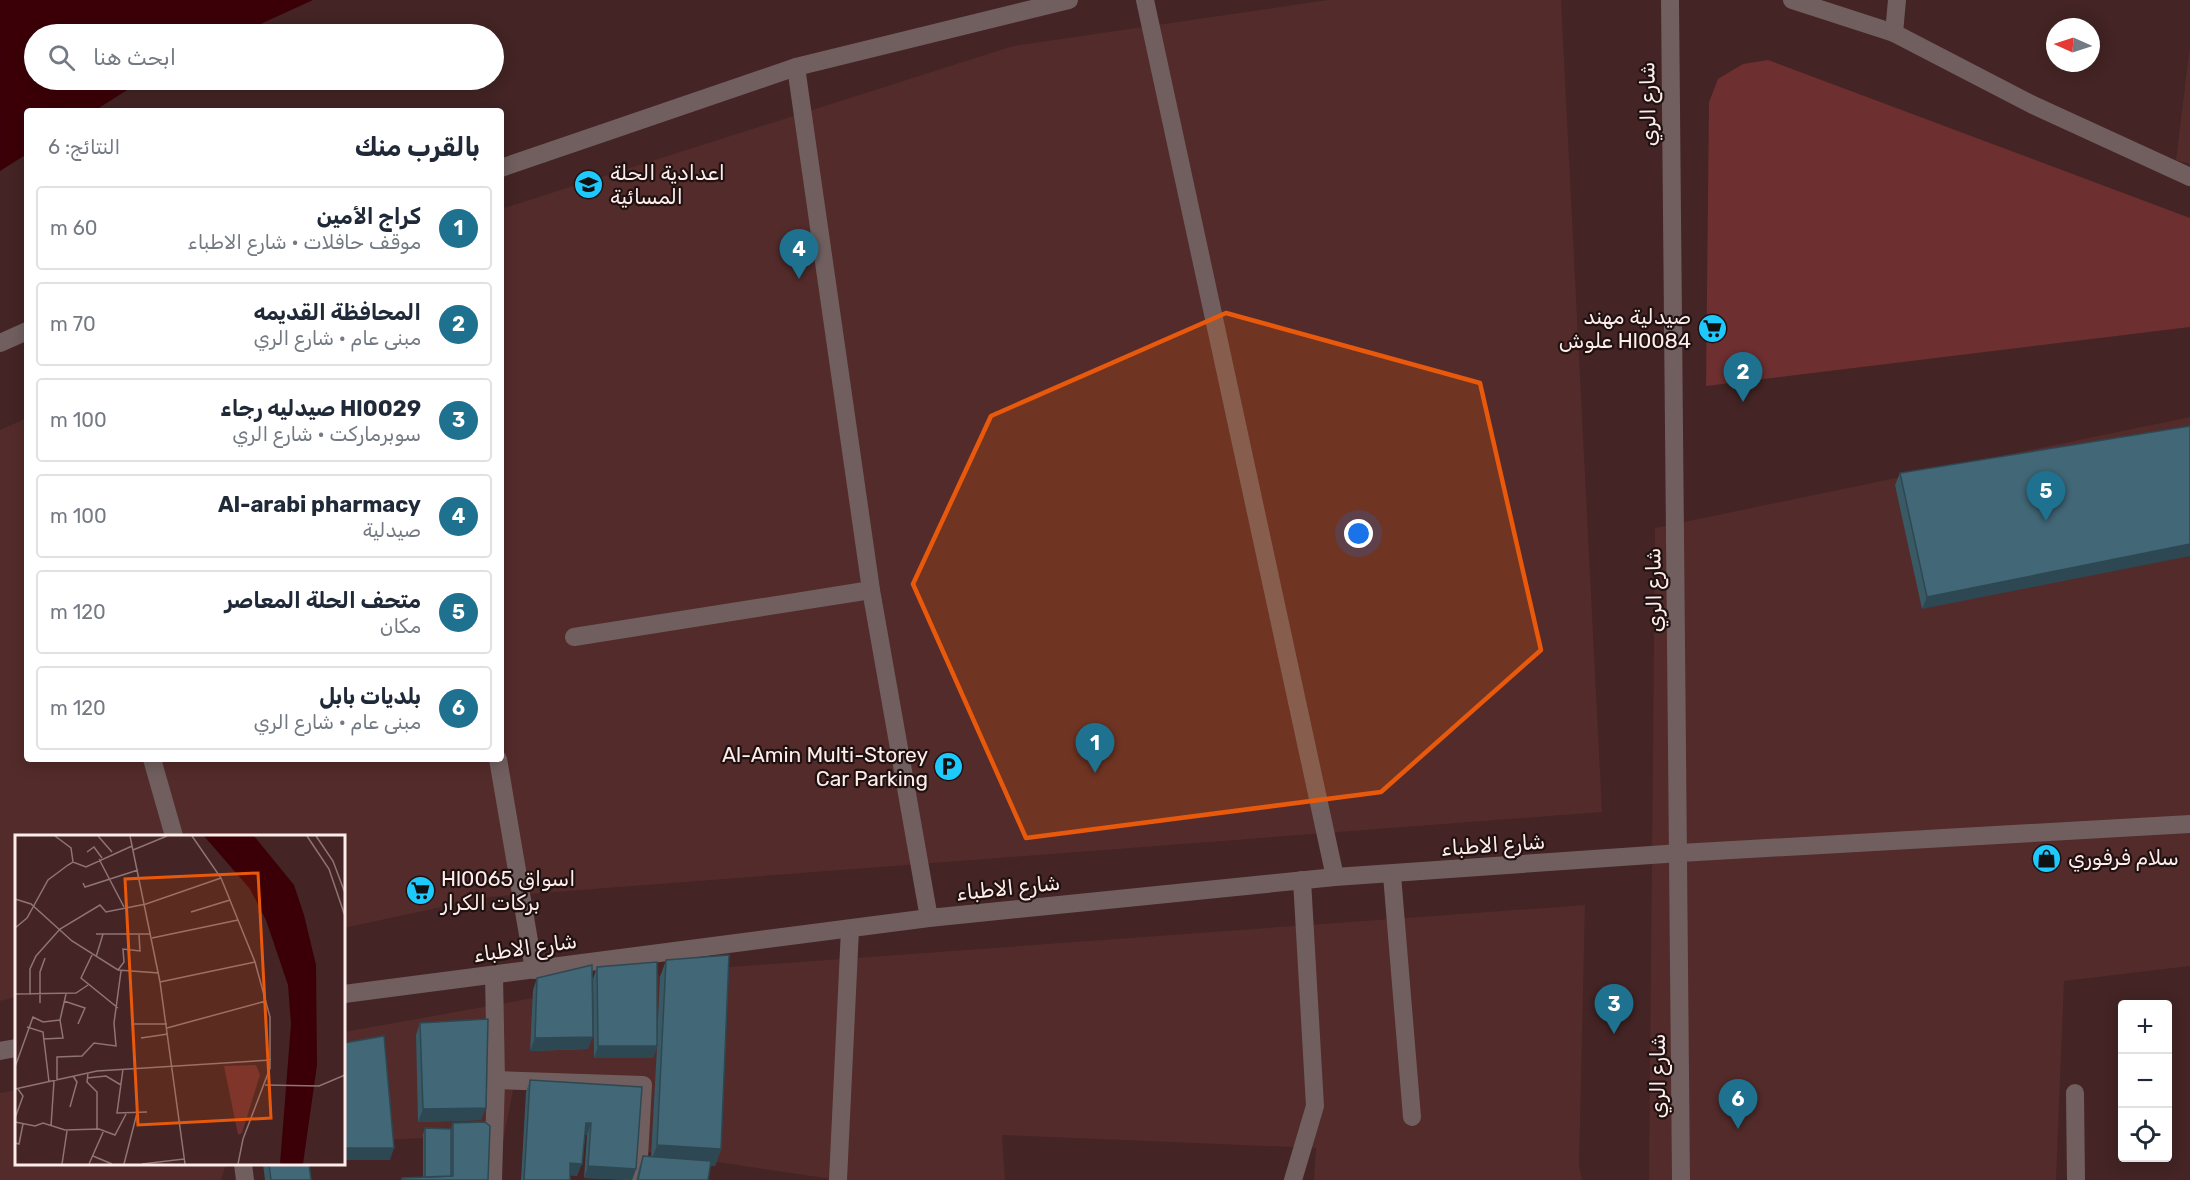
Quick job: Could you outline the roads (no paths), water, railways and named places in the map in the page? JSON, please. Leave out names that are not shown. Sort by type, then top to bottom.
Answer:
[{"type":"street","points":[[504,167],[796,67],[1069,0]]},
{"type":"street","points":[[1145,0],[1335,877]]},
{"type":"street","name":"شارع الري","points":[[1670,0],[1680,853],[1681,1180]]},
{"type":"street","points":[[1792,0],[1894,33],[2033,105],[2190,177]]},
{"type":"street","points":[[1894,33],[1897,0]]},
{"type":"street","points":[[796,67],[871,590],[929,918]]},
{"type":"street","points":[[0,343],[24,332]]},
{"type":"street","points":[[574,637],[871,590]]},
{"type":"street","points":[[153,762],[173,835]]},
{"type":"street","points":[[499,762],[534,969]]},
{"type":"street","name":"شارع الاطباء","points":[[345,994],[929,918],[1302,880],[1680,853],[2190,824]]},
{"type":"street","points":[[1392,875],[1412,1117]]},
{"type":"street","points":[[1293,1180],[1315,1106],[1302,880]]},
{"type":"street","points":[[838,1180],[850,929]]},
{"type":"street","points":[[493,1180],[496,1080],[494,975]]},
{"type":"street","points":[[0,1051],[15,1048]]},
{"type":"street","points":[[496,1080],[643,1085],[639,1158],[633,1180]]},
{"type":"street","points":[[2075,1093],[2076,1180]]},
{"type":"street","points":[[243,1165],[245,1180]]},
{"type":"place","name":"اعدادية الحلة المسائية","points":[[589,185]]},
{"type":"place","name":"Al-arabi pharmacy","points":[[799,279]]},
{"type":"place","name":"صيدلية مهند علوش Hl0084","points":[[1712,329]]},
{"type":"place","name":"المحافظة القديمه","points":[[1743,402]]},
{"type":"place","name":"متحف الحلة المعاصر","points":[[2046,521]]},
{"type":"place","name":"Al-Amin Multi-Storey Car Parking","points":[[949,767]]},
{"type":"place","name":"كراج الأمين","points":[[1095,773]]},
{"type":"place","name":"سلام فرفوري","points":[[2047,858]]},
{"type":"place","name":"Hl0065 اسواق بركات الكرار","points":[[420,891]]},
{"type":"place","name":"Hl0029 صيدليه رجاء","points":[[1614,1034]]},
{"type":"place","name":"بلديات بابل","points":[[1738,1129]]}]
